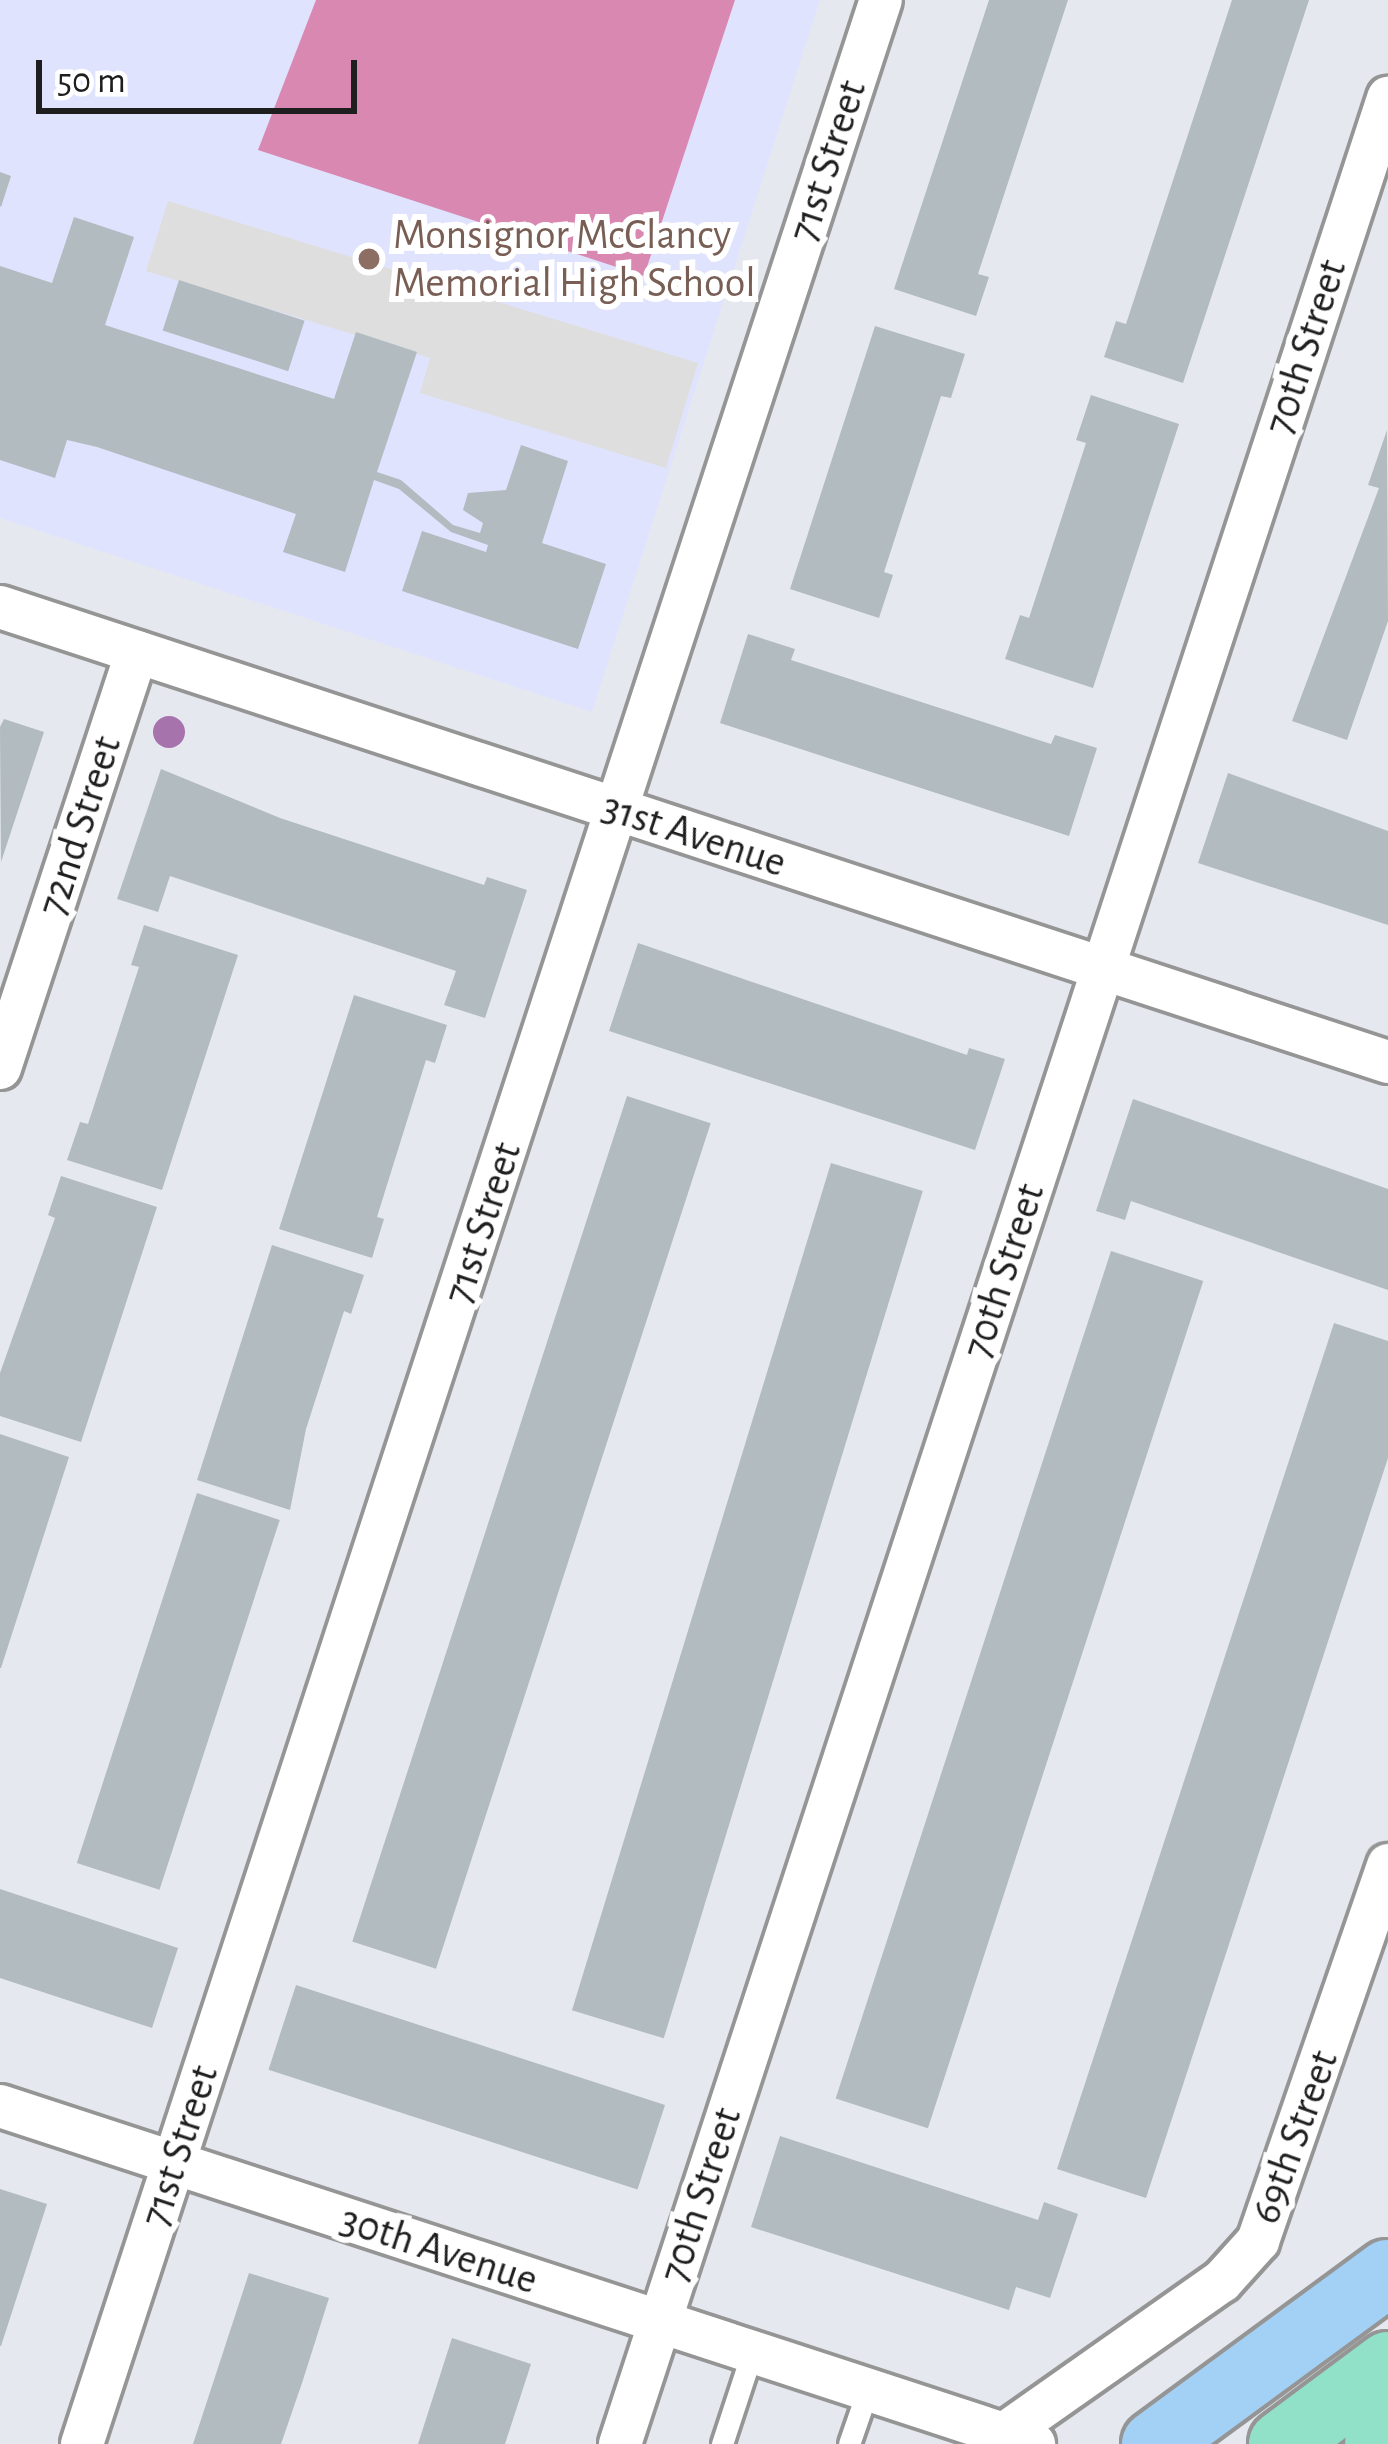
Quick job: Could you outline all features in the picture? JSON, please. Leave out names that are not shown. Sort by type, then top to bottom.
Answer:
[{"type":"highway","points":[[1282,2444],[1387,2366]]},
{"type":"highway","points":[[1378,2444],[1388,2437]]},
{"type":"main road","points":[[1155,2444],[1388,2273]]},
{"type":"street","name":"71st Street","points":[[82,2444],[881,0]]},
{"type":"street","name":"70th Street","points":[[620,2444],[1388,98]]},
{"type":"street","name":"31st Avenue","points":[[0,607],[1388,1062]]},
{"type":"street","name":"72nd Street","points":[[0,1068],[137,652]]},
{"type":"street","name":"69th Street","points":[[1019,2439],[1222,2282],[1258,2241],[1388,1865]]},
{"type":"street","name":"30th Avenue","points":[[0,2107],[1019,2439]]},
{"type":"street","name":"30th Avenue","points":[[873,2391],[928,2444]]},
{"type":"lane","points":[[722,2444],[752,2353]]},
{"type":"lane","points":[[849,2444],[873,2391]]},
{"type":"shaded area","name":"Monsignor McClancy Memorial High School","points":[[0,0],[820,0],[592,712],[0,518]]},
{"type":"shaded area","points":[[316,0],[735,0],[644,276],[258,150]]},
{"type":"shaded area","points":[[168,201],[698,363],[666,468],[420,393],[430,358],[146,271]]},
{"type":"building","points":[[989,0],[1068,0],[978,274],[989,277],[976,316],[894,289]]},
{"type":"building","points":[[1232,0],[1309,0],[1183,383],[1104,357],[1116,321],[1126,324]]},
{"type":"building","points":[[0,172],[11,176],[1,207],[0,206]]},
{"type":"building","name":"Monsignor McClancy Memorial High School","points":[[74,217],[134,237],[105,325],[334,399],[356,332],[417,352],[377,472],[401,480],[453,525],[480,533],[483,523],[463,510],[468,493],[506,490],[521,445],[568,461],[542,543],[606,564],[578,649],[402,591],[422,531],[486,552],[488,545],[451,532],[399,489],[374,480],[345,572],[283,552],[296,514],[97,447],[67,440],[55,478],[0,460],[0,266],[52,283]]},
{"type":"building","points":[[179,280],[305,321],[288,371],[163,330]]},
{"type":"building","points":[[875,326],[965,354],[951,398],[941,396],[884,572],[893,575],[879,618],[790,589]]},
{"type":"building","points":[[1091,395],[1179,424],[1093,688],[1005,659],[1020,615],[1029,618],[1086,443],[1076,440]]},
{"type":"building","points":[[1387,430],[1388,621],[1347,740],[1292,721],[1379,488],[1368,485]]},
{"type":"building","points":[[748,634],[795,649],[791,660],[1051,744],[1055,735],[1097,748],[1069,836],[720,723]]},
{"type":"building","points":[[4,719],[44,732],[1,862],[0,727]]},
{"type":"building","points":[[161,769],[280,818],[484,885],[487,877],[527,890],[485,1018],[444,1005],[456,971],[170,876],[158,912],[117,899]]},
{"type":"building","points":[[1228,773],[1388,831],[1388,925],[1198,863]]},
{"type":"building","points":[[144,925],[238,955],[162,1190],[67,1160],[80,1122],[88,1124],[139,967],[131,965]]},
{"type":"building","points":[[638,943],[967,1055],[969,1048],[1005,1059],[975,1150],[609,1031]]},
{"type":"building","points":[[354,995],[447,1025],[435,1063],[426,1060],[377,1217],[384,1219],[372,1258],[279,1229]]},
{"type":"building","points":[[627,1096],[711,1123],[436,1969],[352,1941]]},
{"type":"building","points":[[1133,1099],[1388,1189],[1388,1290],[1131,1201],[1125,1220],[1096,1211]]},
{"type":"building","points":[[831,1163],[923,1191],[664,2038],[572,2010]]},
{"type":"building","points":[[61,1176],[157,1207],[81,1442],[0,1416],[0,1373],[55,1218],[48,1215]]},
{"type":"building","points":[[272,1245],[364,1275],[351,1314],[344,1311],[306,1429],[290,1510],[197,1480]]},
{"type":"building","points":[[1111,1251],[1203,1281],[928,2128],[836,2098]]},
{"type":"building","points":[[1334,1323],[1388,1341],[1388,1458],[1146,2198],[1057,2169]]},
{"type":"building","points":[[0,1434],[69,1457],[1,1668],[0,1668]]},
{"type":"building","points":[[197,1493],[280,1520],[160,1890],[77,1863]]},
{"type":"building","points":[[0,1889],[178,1948],[152,2028],[0,1978]]},
{"type":"building","points":[[296,1985],[665,2105],[638,2190],[268,2070]]},
{"type":"building","points":[[780,2136],[1038,2220],[1044,2202],[1078,2214],[1050,2298],[1016,2287],[1009,2310],[751,2227]]},
{"type":"building","points":[[0,2189],[47,2204],[1,2346],[0,2346]]},
{"type":"building","points":[[249,2273],[329,2298],[303,2380],[281,2444],[193,2444]]},
{"type":"building","points":[[452,2338],[531,2364],[505,2444],[418,2444]]},
{"type":"place","name":"Monsignor McClancy Memorial High School","points":[[369,259]]}]
